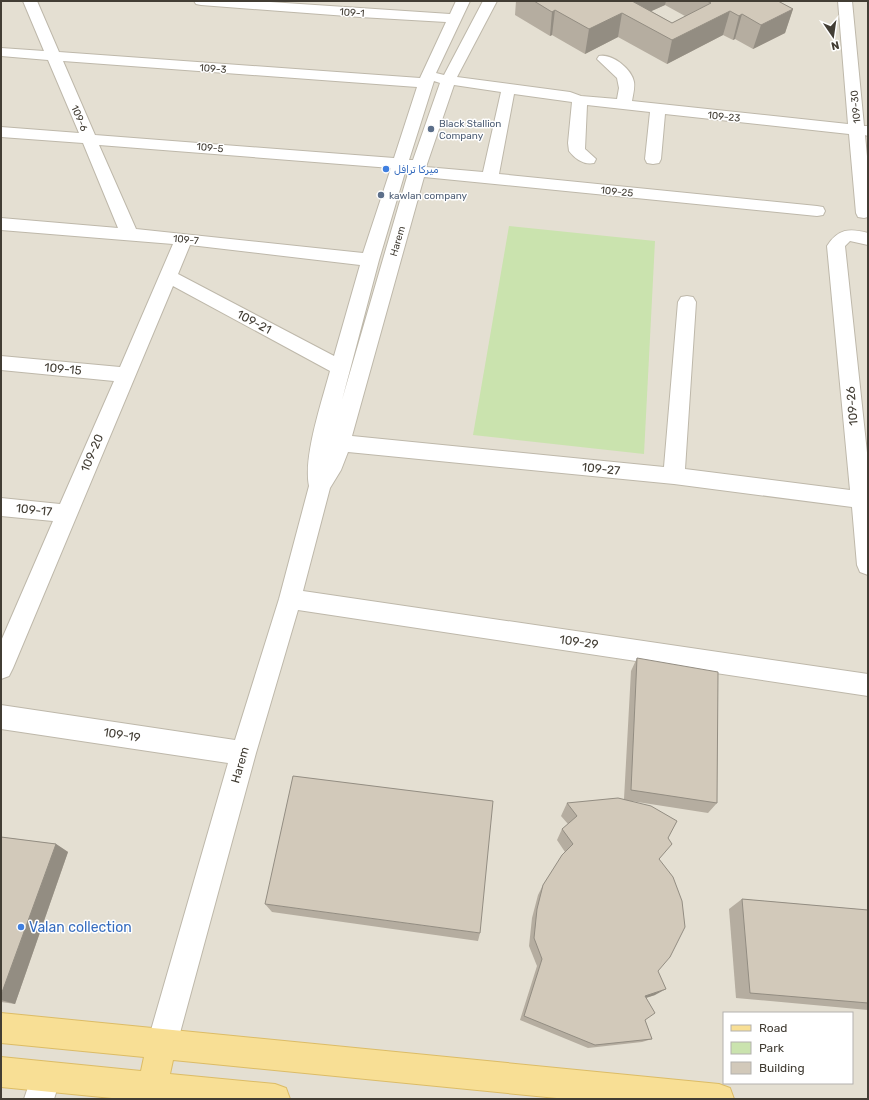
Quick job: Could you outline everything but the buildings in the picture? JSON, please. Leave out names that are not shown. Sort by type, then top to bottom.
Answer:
[{"type":"main road","points":[[1,1028],[719,1099]]},
{"type":"main road","points":[[152,1087],[162,1044]]},
{"type":"main road","points":[[1,1072],[43,1088],[152,1087],[276,1099]]},
{"type":"street","name":"109-6","points":[[30,1],[130,234]]},
{"type":"street","name":"109-1","points":[[201,1],[362,7],[456,18]]},
{"type":"street","name":"Harem","points":[[320,486],[318,477],[318,463],[340,368],[370,260],[427,79],[463,1]]},
{"type":"street","name":"Harem","points":[[162,1044],[243,754],[290,599],[320,486],[331,470],[340,443],[418,168],[447,83],[490,1]]},
{"type":"street","name":"109-30","points":[[845,1],[863,130],[864,213]]},
{"type":"street","name":"109-3","points":[[1,52],[427,79],[447,83]]},
{"type":"street","points":[[604,59],[619,70],[626,78],[627,87],[624,105]]},
{"type":"street","name":"109-23","points":[[447,83],[506,94],[571,102],[580,100]]},
{"type":"street","name":"109-23","points":[[447,83],[658,110],[863,130]]},
{"type":"street","points":[[490,178],[506,94]]},
{"type":"street","points":[[580,100],[576,143],[577,151],[588,158]]},
{"type":"street","points":[[653,159],[658,110]]},
{"type":"street","name":"109-5","points":[[1,132],[88,137],[400,163],[418,168]]},
{"type":"street","name":"109-25","points":[[418,168],[490,178],[817,211]]},
{"type":"street","name":"109-7","points":[[1,224],[184,239],[370,260]]},
{"type":"street","name":"109-26","points":[[868,239],[858,236],[847,236],[839,240],[836,246],[868,565]]},
{"type":"street","name":"109-20","points":[[1,668],[184,239]]},
{"type":"street","name":"109-21","points":[[168,276],[340,368]]},
{"type":"street","points":[[674,476],[687,302]]},
{"type":"street","name":"109-15","points":[[1,363],[125,375]]},
{"type":"street","name":"109-27","points":[[340,443],[674,476],[861,500]]},
{"type":"street","name":"109-17","points":[[1,507],[66,513]]},
{"type":"street","name":"109-29","points":[[290,599],[868,685]]},
{"type":"street","name":"109-19","points":[[1,717],[243,754]]},
{"type":"shaded area","points":[[1,1],[868,1],[868,1099],[1,1099]]},
{"type":"green space","points":[[509,226],[655,241],[644,454],[473,435]]},
{"type":"place","name":"Black Stallion Company","points":[[431,129]]},
{"type":"place","name":"ميركا ترافل","points":[[386,169]]},
{"type":"place","name":"kawlan company","points":[[381,195]]},
{"type":"place","name":"Valan collection","points":[[21,927]]}]
